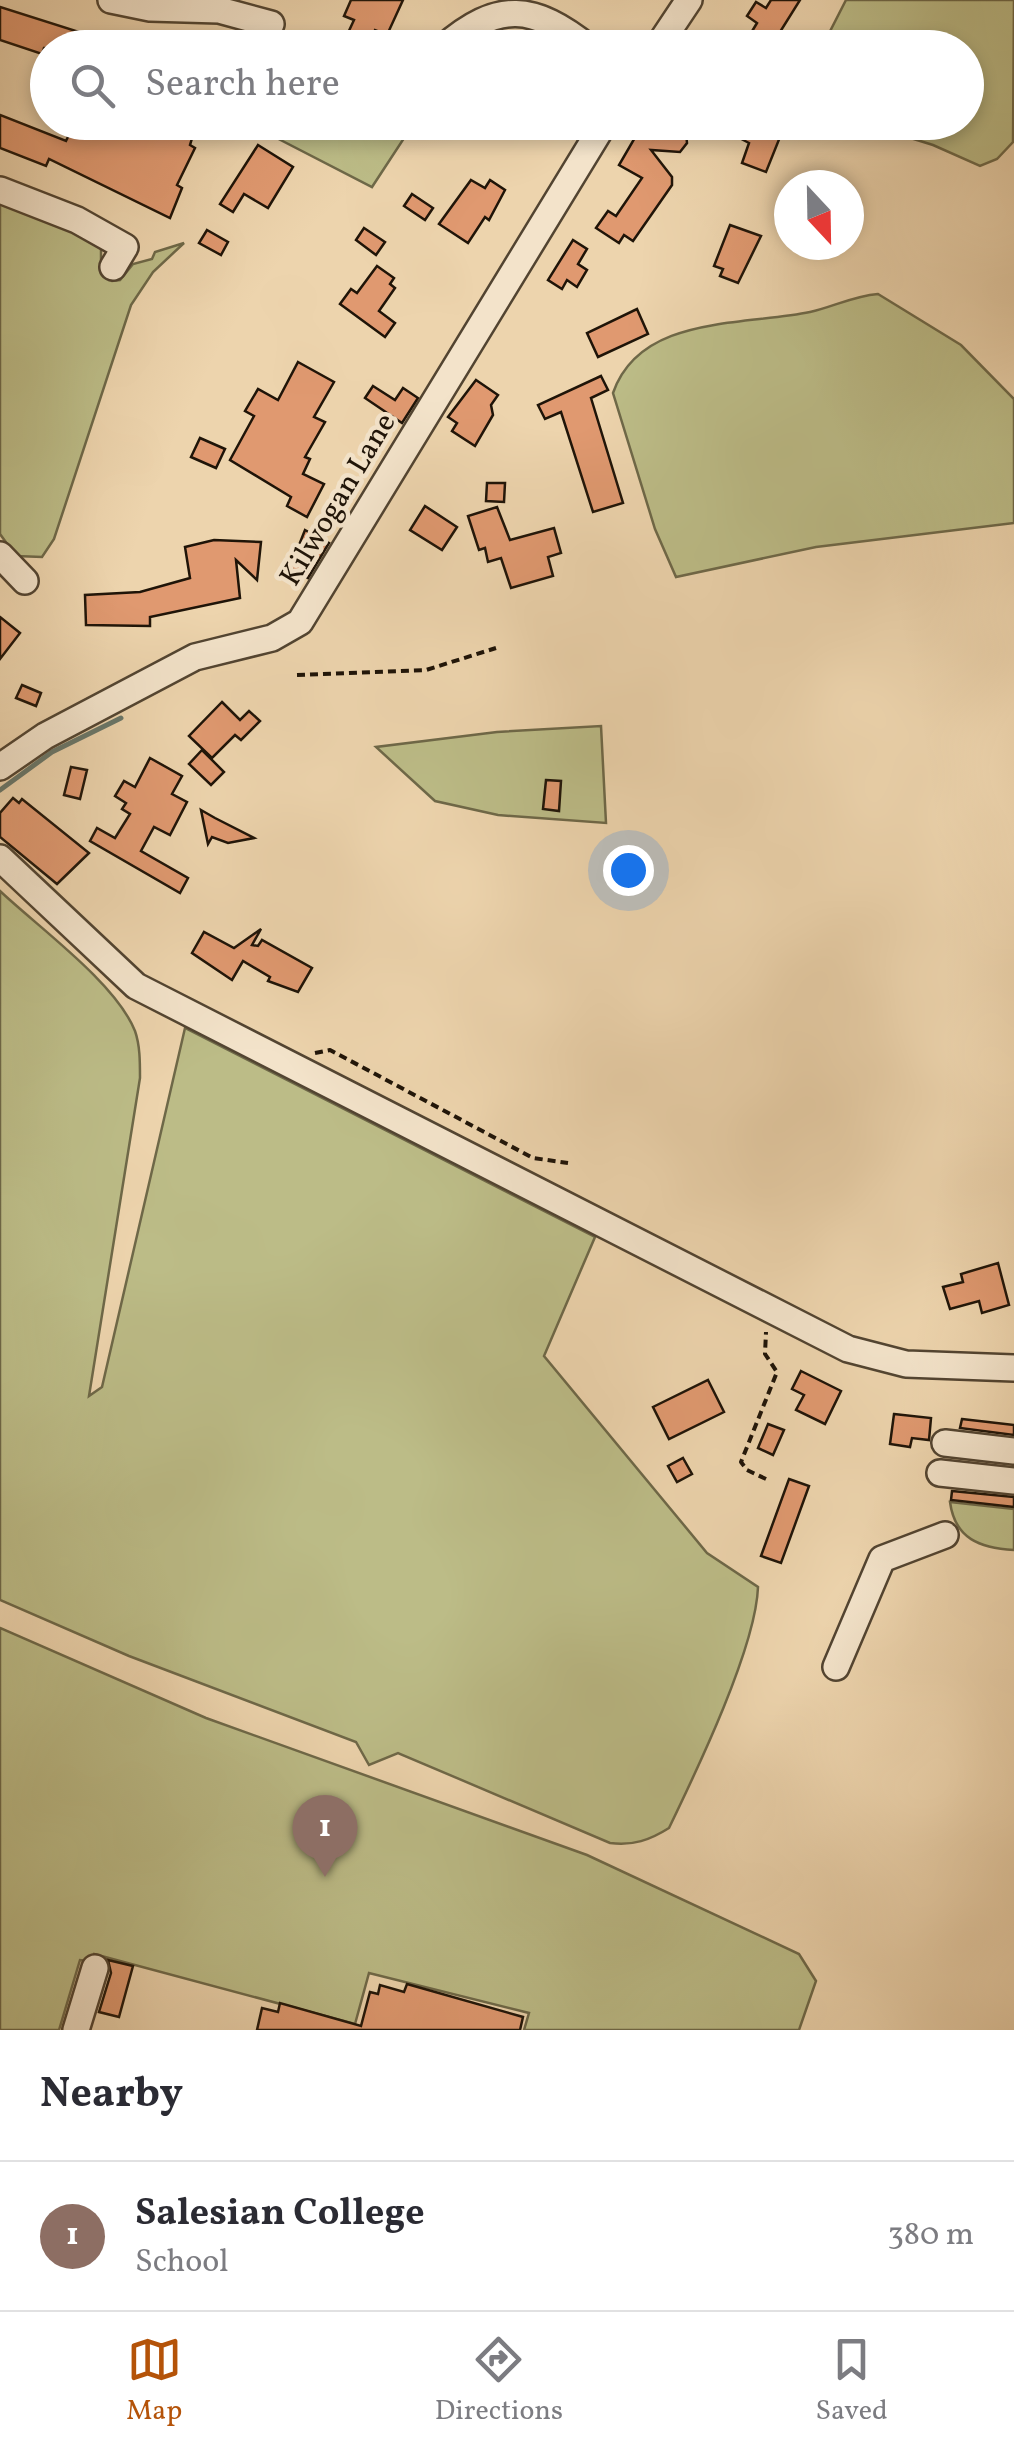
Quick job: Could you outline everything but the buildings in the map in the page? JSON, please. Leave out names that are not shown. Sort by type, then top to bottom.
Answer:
[{"type":"street","points":[[112,0],[146,7],[219,10],[271,24]]},
{"type":"street","points":[[669,30],[688,0]]},
{"type":"street","points":[[462,30],[490,16],[514,12],[550,17],[566,30]]},
{"type":"street","name":"Kilwogan Lane","points":[[0,768],[44,736],[196,657],[282,635],[300,622],[594,140]]},
{"type":"street","points":[[0,190],[77,220],[119,257]]},
{"type":"street","points":[[0,556],[26,581]]},
{"type":"street","points":[[0,858],[136,986],[848,1349],[906,1364],[1014,1368]]},
{"type":"street","points":[[945,1443],[1014,1451]]},
{"type":"street","points":[[940,1473],[1014,1481]]},
{"type":"street","points":[[836,1666],[882,1559],[945,1535]]},
{"type":"street","points":[[76,2030],[95,1968]]},
{"type":"path","points":[[296,675],[426,670],[496,648]]},
{"type":"path","points":[[287,1063],[330,1050],[534,1158],[568,1163]]},
{"type":"path","points":[[756,1326],[768,1333],[762,1344],[776,1372],[742,1462],[747,1470],[766,1479]]},
{"type":"green space","points":[[846,0],[1014,0],[1013,142],[997,159],[980,166],[917,140],[984,140],[984,30],[831,30]]},
{"type":"green space","points":[[281,140],[403,140],[372,187]]},
{"type":"green space","points":[[0,199],[30,209],[101,247],[101,271],[112,281],[120,280],[133,264],[152,259],[155,252],[184,243],[153,272],[131,305],[54,539],[42,557],[16,556],[0,534]]},
{"type":"green space","points":[[878,294],[961,345],[1014,399],[1014,523],[816,547],[676,577],[655,529],[613,393],[626,368],[646,349],[696,328],[810,312]]},
{"type":"green space","points":[[601,726],[606,823],[498,815],[435,801],[376,747],[497,732]]},
{"type":"green space","points":[[0,891],[94,975],[125,1013],[138,1042],[140,1078],[89,1396],[102,1387],[185,1028],[595,1237],[544,1356],[707,1553],[758,1587],[755,1612],[736,1674],[669,1828],[641,1841],[610,1843],[398,1753],[369,1765],[356,1742],[129,1656],[0,1600]]},
{"type":"green space","points":[[950,1502],[1014,1509],[1014,1550],[980,1544],[963,1533]]},
{"type":"green space","points":[[0,1628],[206,1718],[587,1855],[799,1954],[816,1981],[799,2030],[524,2030],[529,2013],[369,1973],[355,2024],[94,1954],[90,1961],[80,1960],[59,2030],[0,2030]]},
{"type":"waterway","points":[[0,790],[52,752],[121,718]]},
{"type":"place","name":"Salesian College","points":[[325,1877]]}]
